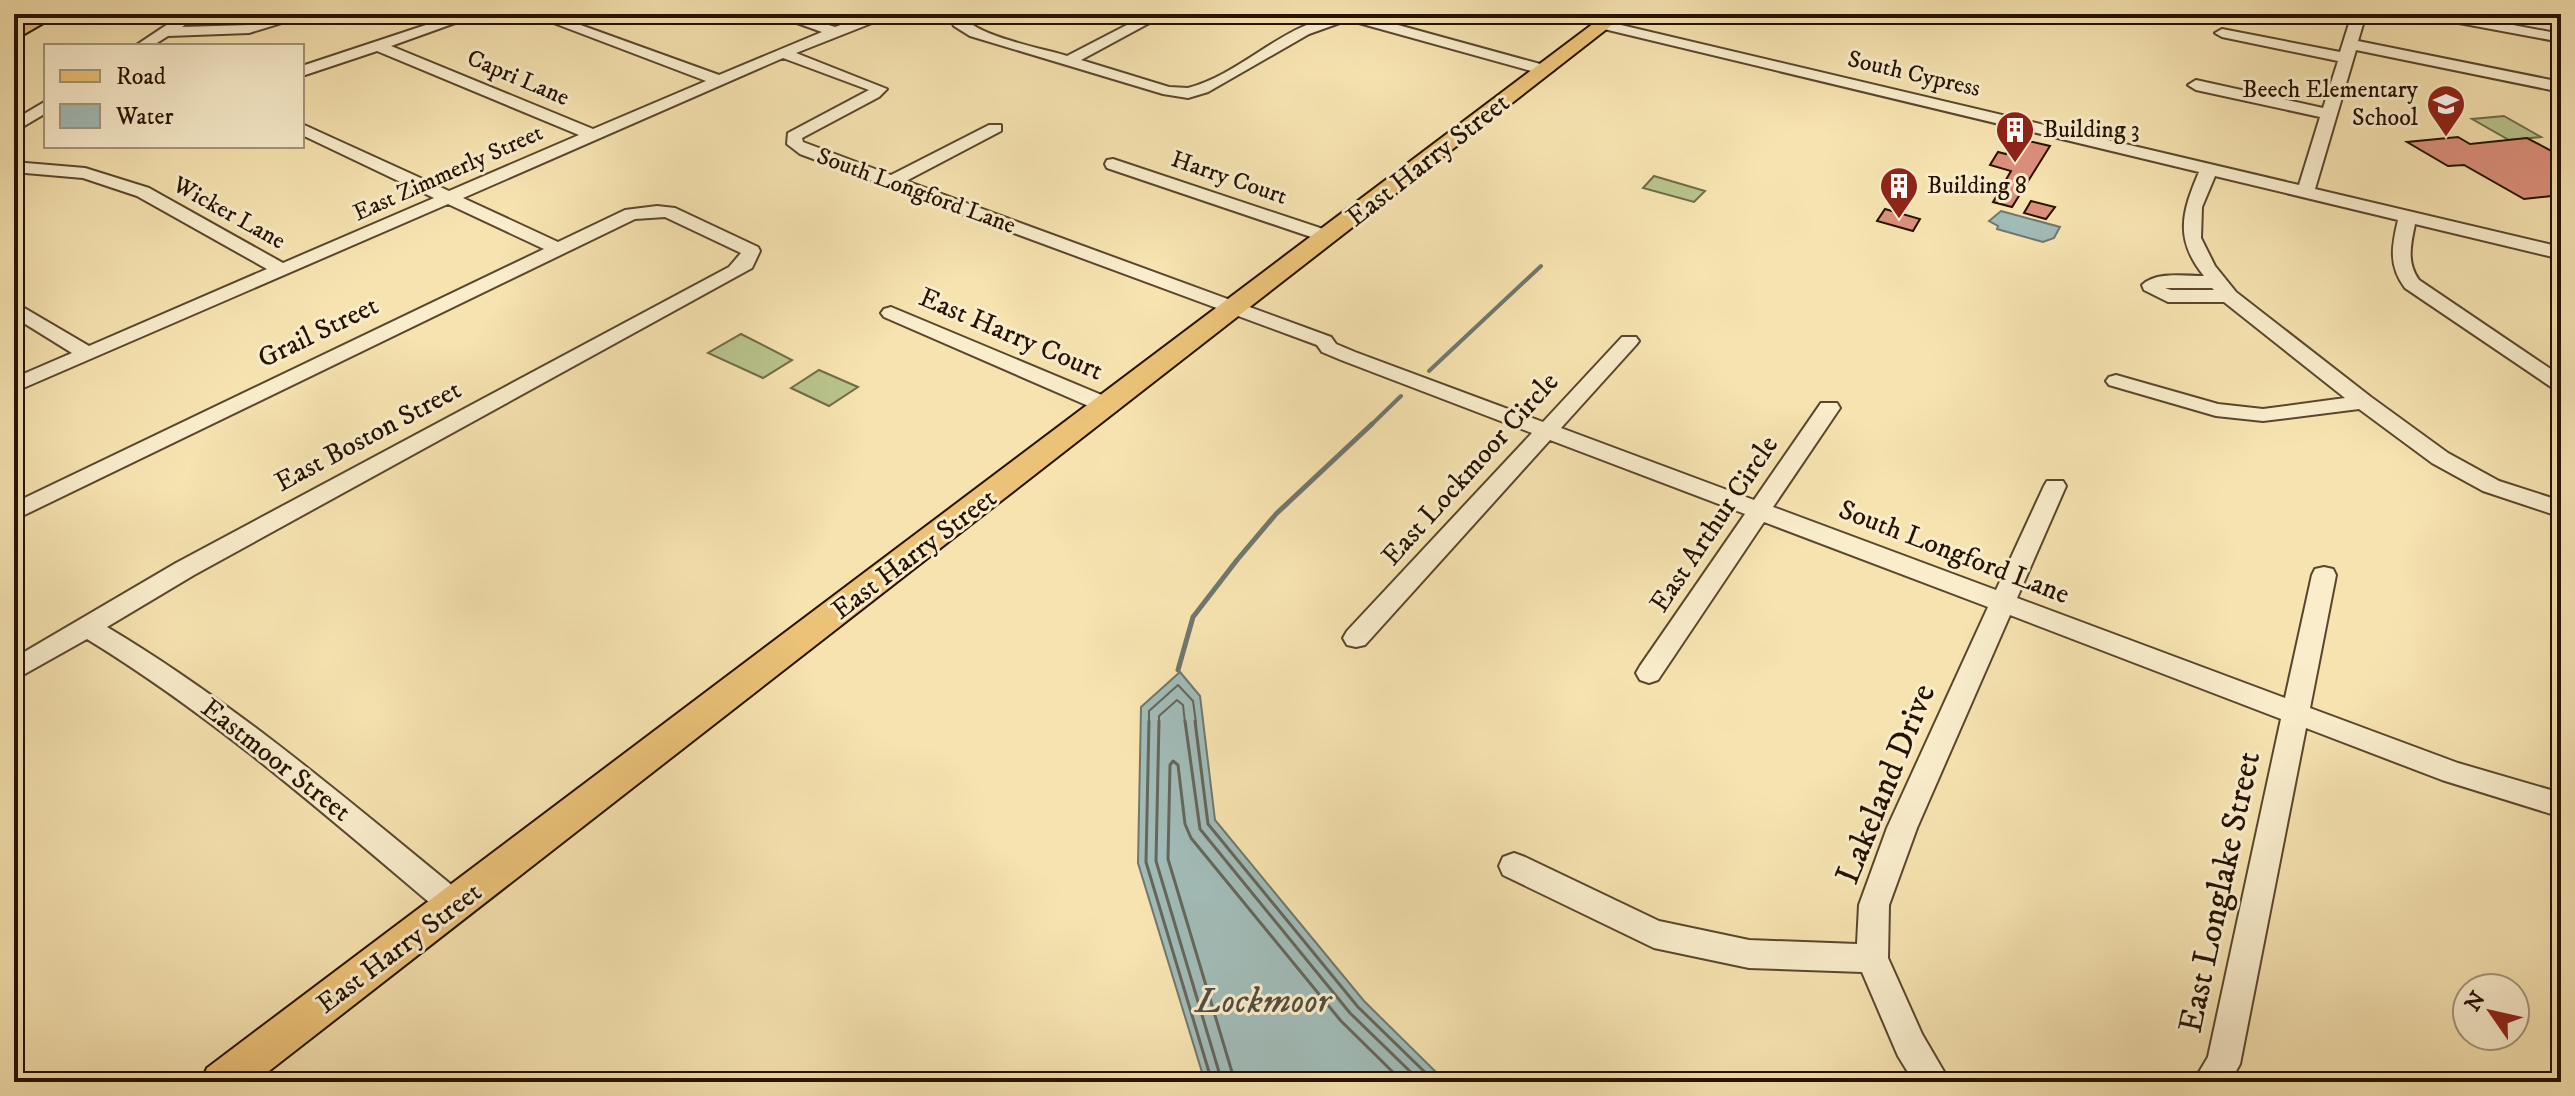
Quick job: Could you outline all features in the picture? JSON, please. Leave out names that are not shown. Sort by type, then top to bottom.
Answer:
[{"type":"highway","points":[[14,22],[29,14]]},
{"type":"highway","points":[[14,34],[49,14]]},
{"type":"main road","name":"East Harry Street","points":[[222,1082],[1611,19]]},
{"type":"street","points":[[145,44],[193,14]]},
{"type":"street","points":[[165,32],[249,29],[304,14]]},
{"type":"street","points":[[304,70],[473,14]]},
{"type":"street","points":[[537,14],[719,80]]},
{"type":"street","points":[[779,14],[834,31]]},
{"type":"street","name":"East Zimmerly Street","points":[[14,386],[834,31],[869,19],[903,14]]},
{"type":"street","points":[[954,14],[959,23],[975,33],[1168,91],[1184,93],[1203,89],[1304,31],[1346,14],[1546,70]]},
{"type":"street","points":[[1068,61],[1159,14]]},
{"type":"street","points":[[2306,192],[2359,14]]},
{"type":"street","points":[[2441,15],[2561,38]]},
{"type":"street","name":"South Cypress","points":[[1611,19],[2209,169],[2561,253]]},
{"type":"street","points":[[2222,33],[2561,87]]},
{"type":"street","name":"Capri Lane","points":[[380,47],[593,135]]},
{"type":"street","name":"South Longford Lane","points":[[783,53],[879,89],[799,132],[794,136],[795,144],[1234,309],[1243,325],[1313,349],[1329,348],[2452,772],[2561,805]]},
{"type":"street","points":[[2196,85],[2329,114]]},
{"type":"street","points":[[14,127],[44,107]]},
{"type":"street","points":[[893,181],[995,128]]},
{"type":"street","points":[[304,130],[556,248]]},
{"type":"street","name":"Harry Court","points":[[1113,164],[1329,237]]},
{"type":"street","name":"Wicker Lane","points":[[14,167],[85,173],[143,192],[282,270]]},
{"type":"street","points":[[2209,169],[2193,207],[2192,238],[2206,267],[2224,289],[2363,402],[2440,458],[2491,486],[2561,509]]},
{"type":"street","name":"Grail Street","points":[[14,512],[631,214],[669,212],[748,247],[751,256]]},
{"type":"street","points":[[2408,216],[2399,261],[2406,277],[2421,292],[2558,380]]},
{"type":"street","name":"East Boston Street","points":[[14,670],[185,569],[736,271],[751,256]]},
{"type":"street","points":[[14,308],[87,354]]},
{"type":"street","name":"East Harry Court","points":[[891,313],[1108,406]]},
{"type":"street","name":"East Lockmoor Circle","points":[[1356,638],[1629,341]]},
{"type":"street","points":[[2116,381],[2216,410],[2263,415],[2363,402]]},
{"type":"street","name":"East Arthur Circle","points":[[1649,673],[1829,408]]},
{"type":"street","name":"Lakeland Drive","points":[[1933,1082],[1910,1045],[1872,958],[1874,905],[1902,828],[2055,486]]},
{"type":"street","name":"East Longlake Street","points":[[2210,1082],[2223,1064],[2232,1025],[2324,575]]},
{"type":"street","name":"Eastmoor Street","points":[[88,627],[167,675],[292,770],[454,905]]},
{"type":"street","points":[[1514,866],[1654,934],[1749,954],[1872,958]]},
{"type":"green space","points":[[2504,116],[2541,137],[2509,140],[2472,119]]},
{"type":"green space","points":[[1654,176],[1705,191],[1694,202],[1643,188]]},
{"type":"green space","points":[[741,334],[792,360],[763,378],[708,353]]},
{"type":"green space","points":[[819,370],[858,387],[829,406],[791,388]]},
{"type":"water","points":[[2001,211],[2060,227],[2054,238],[2043,242],[1997,229],[1998,226],[1989,221]]},
{"type":"water","name":"Lockmoor","points":[[1180,672],[1200,696],[1215,820],[1364,1001],[1446,1082],[1205,1082],[1138,863],[1141,707]]},
{"type":"building","name":"Beech Elementary School","points":[[2458,137],[2470,144],[2527,138],[2561,156],[2561,195],[2524,199],[2464,165],[2448,166],[2407,142]]},
{"type":"building","points":[[2016,138],[2050,146],[2012,207],[1993,202],[2011,171],[1990,165],[1998,152],[2006,154]]},
{"type":"building","points":[[2031,201],[2055,207],[2046,219],[2024,213]]},
{"type":"building","name":"Building 8","points":[[1885,209],[1920,219],[1913,231],[1877,221]]},
{"type":"waterway","points":[[1429,371],[1541,266]]},
{"type":"waterway","points":[[1370,426],[1401,396]]},
{"type":"waterway","points":[[1178,670],[1193,617],[1237,560],[1276,514],[1372,424]]},
{"type":"place","name":"Beech Elementary School","points":[[2446,138]]},
{"type":"place","name":"Building 3","points":[[2015,164]]},
{"type":"place","name":"Building 8","points":[[1899,220]]}]
